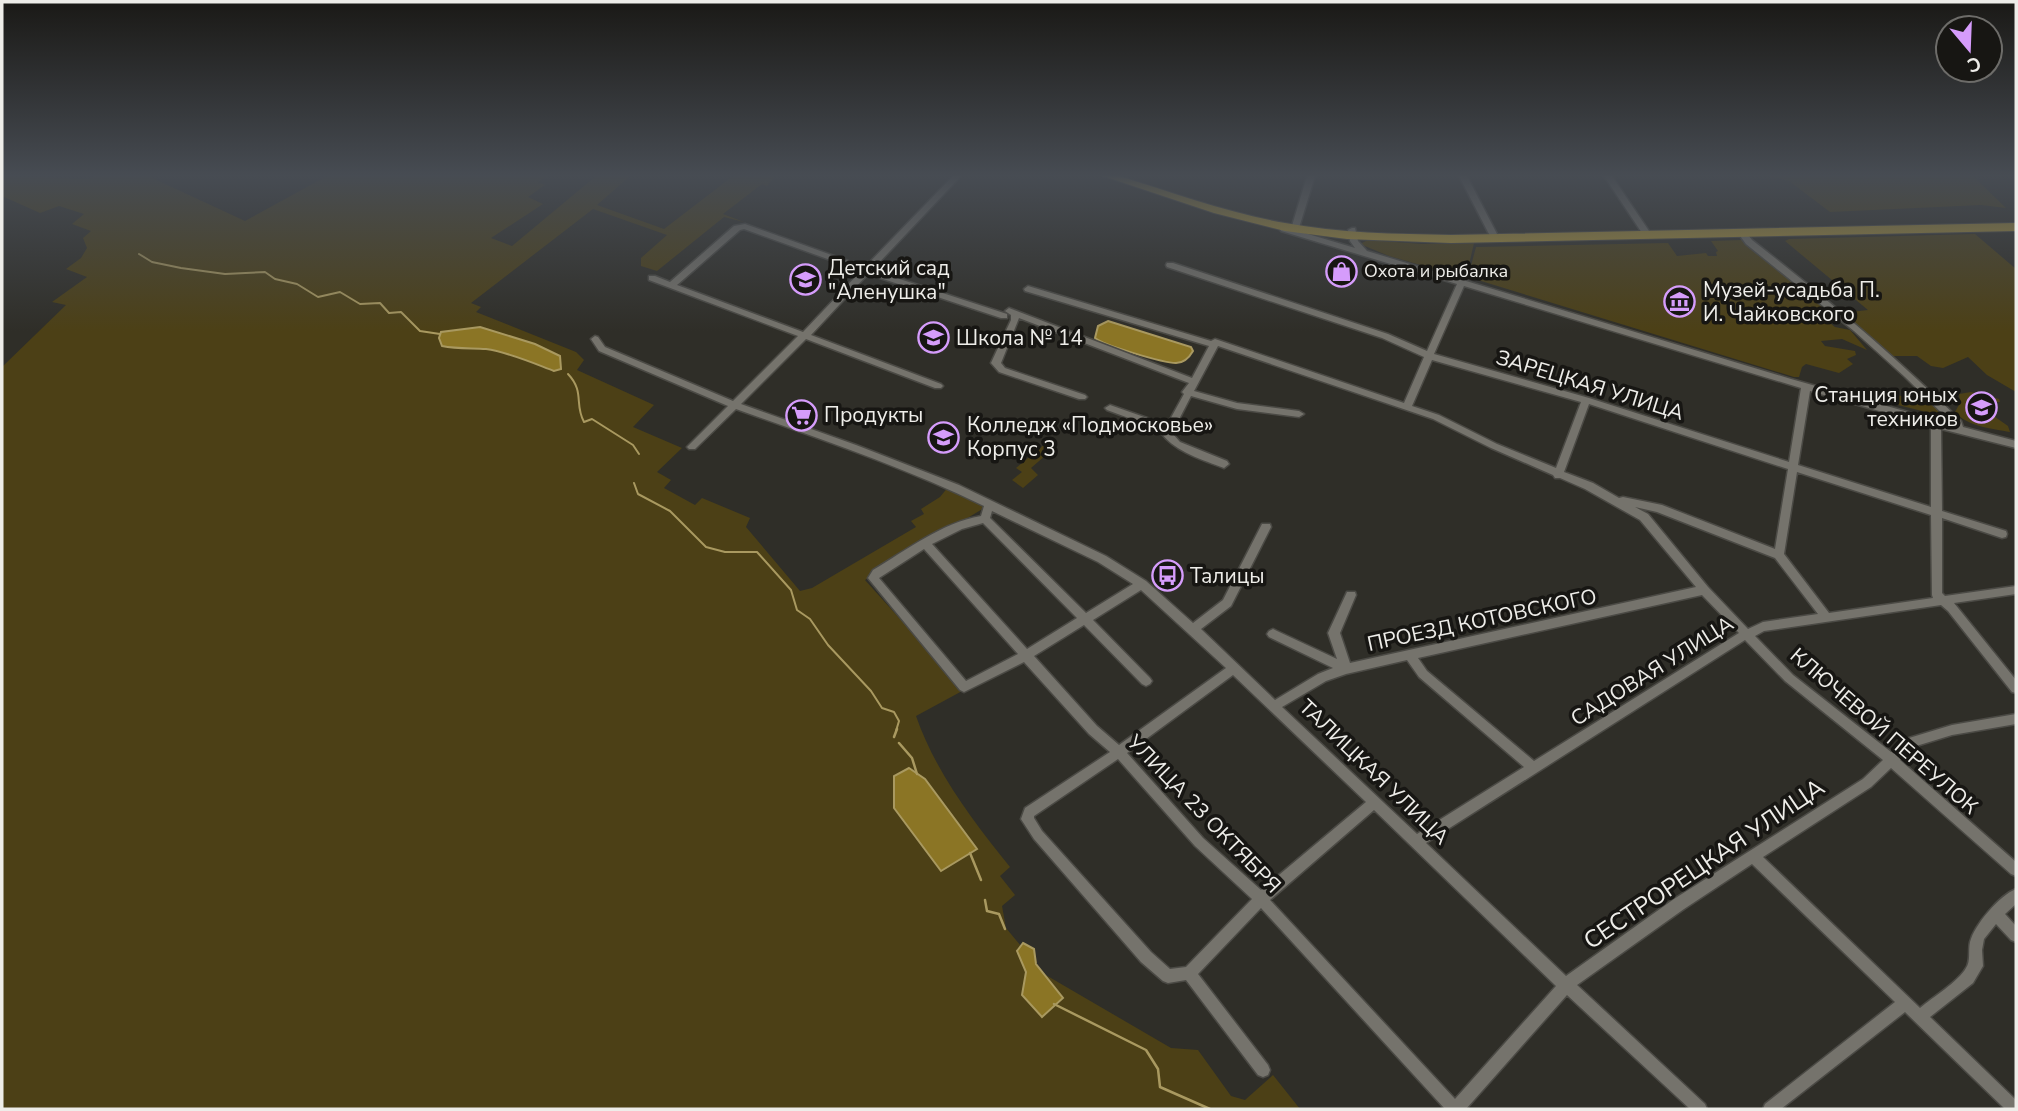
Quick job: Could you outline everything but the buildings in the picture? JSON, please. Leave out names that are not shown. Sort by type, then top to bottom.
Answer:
[{"type":"highway","points":[[1305,228],[1451,239],[1919,228]]},
{"type":"highway","points":[[1352,233],[1422,235],[1840,228]]},
{"type":"street","points":[[673,284],[741,228]]},
{"type":"street","points":[[748,228],[867,271],[1010,313],[1192,381]]},
{"type":"street","points":[[692,447],[908,228]]},
{"type":"street","points":[[1280,228],[1805,386],[2016,444]]},
{"type":"street","points":[[1490,228],[1493,234]]},
{"type":"street","points":[[1352,233],[1354,241],[1363,252]]},
{"type":"street","points":[[1742,233],[1902,371],[1958,423],[1959,430]]},
{"type":"street","name":"ЗАРЕЦКАЯ УЛИЦА","points":[[1170,265],[1385,337],[1429,356],[1586,400],[2002,534]]},
{"type":"street","points":[[652,278],[938,386]]},
{"type":"street","points":[[1407,407],[1462,281]]},
{"type":"street","points":[[1028,289],[1214,345]]},
{"type":"street","points":[[1010,313],[1014,320],[996,363],[1002,370],[1082,397]]},
{"type":"street","points":[[595,339],[602,349],[735,405],[955,488],[989,505],[985,519]]},
{"type":"street","points":[[1224,464],[1172,441],[1167,434],[1192,381],[1215,342],[1436,416],[1613,499],[1658,508],[1779,555],[1825,616]]},
{"type":"street","points":[[1779,555],[1805,386]]},
{"type":"street","points":[[1187,392],[1237,406],[1299,414]]},
{"type":"street","points":[[1558,475],[1586,400]]},
{"type":"street","points":[[1110,408],[1168,429]]},
{"type":"street","points":[[1936,424],[1937,595],[1945,601],[2016,688]]},
{"type":"street","name":"КЛЮЧЕВОЙ ПЕРЕУЛОК","points":[[1613,499],[1644,517],[1704,590],[1789,678],[1891,760],[2016,870]]},
{"type":"street","name":"ТАЛИЦКАЯ УЛИЦА","points":[[989,505],[1102,559],[1142,584],[1275,706],[1700,1109]]},
{"type":"street","points":[[985,519],[973,520],[874,576],[877,584],[964,687],[1025,656],[1142,584]]},
{"type":"street","points":[[985,519],[1146,681]]},
{"type":"street","points":[[1193,629],[1227,603],[1266,527]]},
{"type":"street","name":"УЛИЦА 23 ОКТЯБРЯ","points":[[926,545],[1093,730],[1119,752],[1199,842],[1261,899],[1456,1109]]},
{"type":"street","name":"ПРОЕЗД КОТОВСКОГО","points":[[1275,706],[1322,677],[1346,669],[1704,590]]},
{"type":"street","name":"САДОВАЯ УЛИЦА","points":[[1417,841],[1748,633],[1763,627],[1825,616],[2016,590]]},
{"type":"street","points":[[1346,669],[1334,633],[1351,596]]},
{"type":"street","points":[[1273,634],[1346,669]]},
{"type":"street","points":[[1410,657],[1423,674],[1533,767]]},
{"type":"street","points":[[1234,668],[1119,752],[1029,812],[1027,819],[1038,835],[1146,957],[1168,976],[1188,973],[1261,899],[1375,802]]},
{"type":"street","name":"СЕСТРОРЕЦКАЯ УЛИЦА","points":[[1456,1109],[1567,984],[1679,904],[1867,783],[1909,743],[1952,730],[2016,719]]},
{"type":"street","points":[[1753,856],[2015,1109]]},
{"type":"street","points":[[1921,1016],[1968,978],[1976,966],[1975,944],[1980,932],[2016,895]]},
{"type":"street","points":[[1996,914],[2016,934]]},
{"type":"street","points":[[1188,973],[1263,1070]]},
{"type":"street","points":[[1770,1109],[1906,1002]]},
{"type":"shaded area","points":[[82,228],[507,228],[491,238],[512,246],[534,228],[569,228],[471,303],[481,307],[476,312],[576,352],[584,360],[577,370],[654,405],[633,427],[682,448],[657,472],[671,480],[664,488],[695,505],[702,498],[750,518],[746,527],[800,591],[812,588],[916,527],[911,521],[924,514],[921,509],[940,497],[949,486],[989,505],[865,580],[964,690],[916,716],[945,777],[969,814],[1010,867],[1000,876],[1015,895],[1002,906],[1006,928],[1044,974],[1171,1048],[1198,1050],[1231,1096],[1245,1100],[1273,1075],[1300,1109],[2,1109],[2,367],[66,305],[52,302],[87,277],[66,269],[81,258],[87,248],[83,238],[91,231]]},
{"type":"shaded area","points":[[647,228],[711,228],[657,271],[641,266],[641,258],[667,235]]},
{"type":"shaded area","points":[[1975,234],[2016,269],[2016,392],[1987,375],[1968,357],[1943,368],[1931,366],[1917,356],[1891,356],[1842,313],[1868,310],[1785,241],[1789,239]]},
{"type":"shaded area","points":[[1368,240],[1422,244],[1474,243],[1466,278],[1389,256],[1360,244]]},
{"type":"shaded area","name":"Музей-усадьба П. И. Чайковского","points":[[1742,240],[1831,312],[1826,320],[1835,327],[1850,330],[1867,350],[1842,339],[1821,341],[1825,346],[1855,351],[1856,355],[1847,359],[1853,364],[1839,373],[1806,364],[1799,377],[1794,377],[1468,277],[1476,247],[1668,243],[1677,256],[1706,253],[1708,256],[1717,256],[1718,251],[1711,241]]},
{"type":"shaded area","points":[[1108,321],[1191,347],[1193,351],[1186,360],[1176,363],[1121,349],[1095,338],[1098,326]]},
{"type":"shaded area","points":[[480,327],[535,344],[560,356],[561,369],[554,371],[494,350],[442,346],[439,338],[441,332]]},
{"type":"shaded area","points":[[1884,391],[1901,396],[1920,393],[1946,417],[1886,402],[1882,400]]},
{"type":"shaded area","points":[[1971,392],[1999,399],[2000,402],[1987,403],[1988,412],[2008,426],[2010,432],[1973,424],[1955,412],[1960,403],[1959,394]]},
{"type":"shaded area","points":[[1045,444],[1053,449],[1031,468],[1038,475],[1023,488],[1012,480],[1022,472],[1016,468]]},
{"type":"shaded area","points":[[909,768],[925,779],[977,849],[941,871],[894,808],[894,776]]},
{"type":"shaded area","points":[[1023,943],[1034,949],[1036,964],[1063,998],[1042,1017],[1022,995],[1026,972],[1017,951]]},
{"type":"waterway","points":[[139,254],[152,262],[181,268],[225,274],[265,272],[275,279],[297,284],[318,297],[340,292],[360,304],[380,303],[389,313],[401,312],[420,331],[440,334]]},
{"type":"waterway","points":[[568,374],[578,392],[584,422],[592,419],[633,445],[639,454]]},
{"type":"waterway","points":[[634,483],[638,494],[670,511],[706,547],[725,552],[757,552],[791,590],[797,610],[810,619],[828,645],[871,691],[882,708],[894,712],[899,721],[896,731]]},
{"type":"waterway","points":[[894,737],[897,729]]},
{"type":"waterway","points":[[899,743],[912,758],[917,774]]},
{"type":"waterway","points":[[970,853],[981,880]]},
{"type":"waterway","points":[[985,900],[987,911],[999,914],[1005,929]]},
{"type":"waterway","points":[[1054,1004],[1146,1050],[1158,1069],[1160,1087],[1210,1109]]},
{"type":"place","name":"Охота и рыбалка","points":[[1341,271]]},
{"type":"place","name":"Детский сад \"Аленушка\"","points":[[805,280]]},
{"type":"place","name":"Музей-усадьба П. И. Чайковского","points":[[1680,302]]},
{"type":"place","name":"Школа № 14","points":[[933,338]]},
{"type":"place","name":"Станция юных техников","points":[[1981,407]]},
{"type":"place","name":"Продукты","points":[[801,415]]},
{"type":"place","name":"Колледж «Подмосковье» Корпус 3","points":[[944,437]]},
{"type":"place","name":"Талицы","points":[[1167,576]]}]
